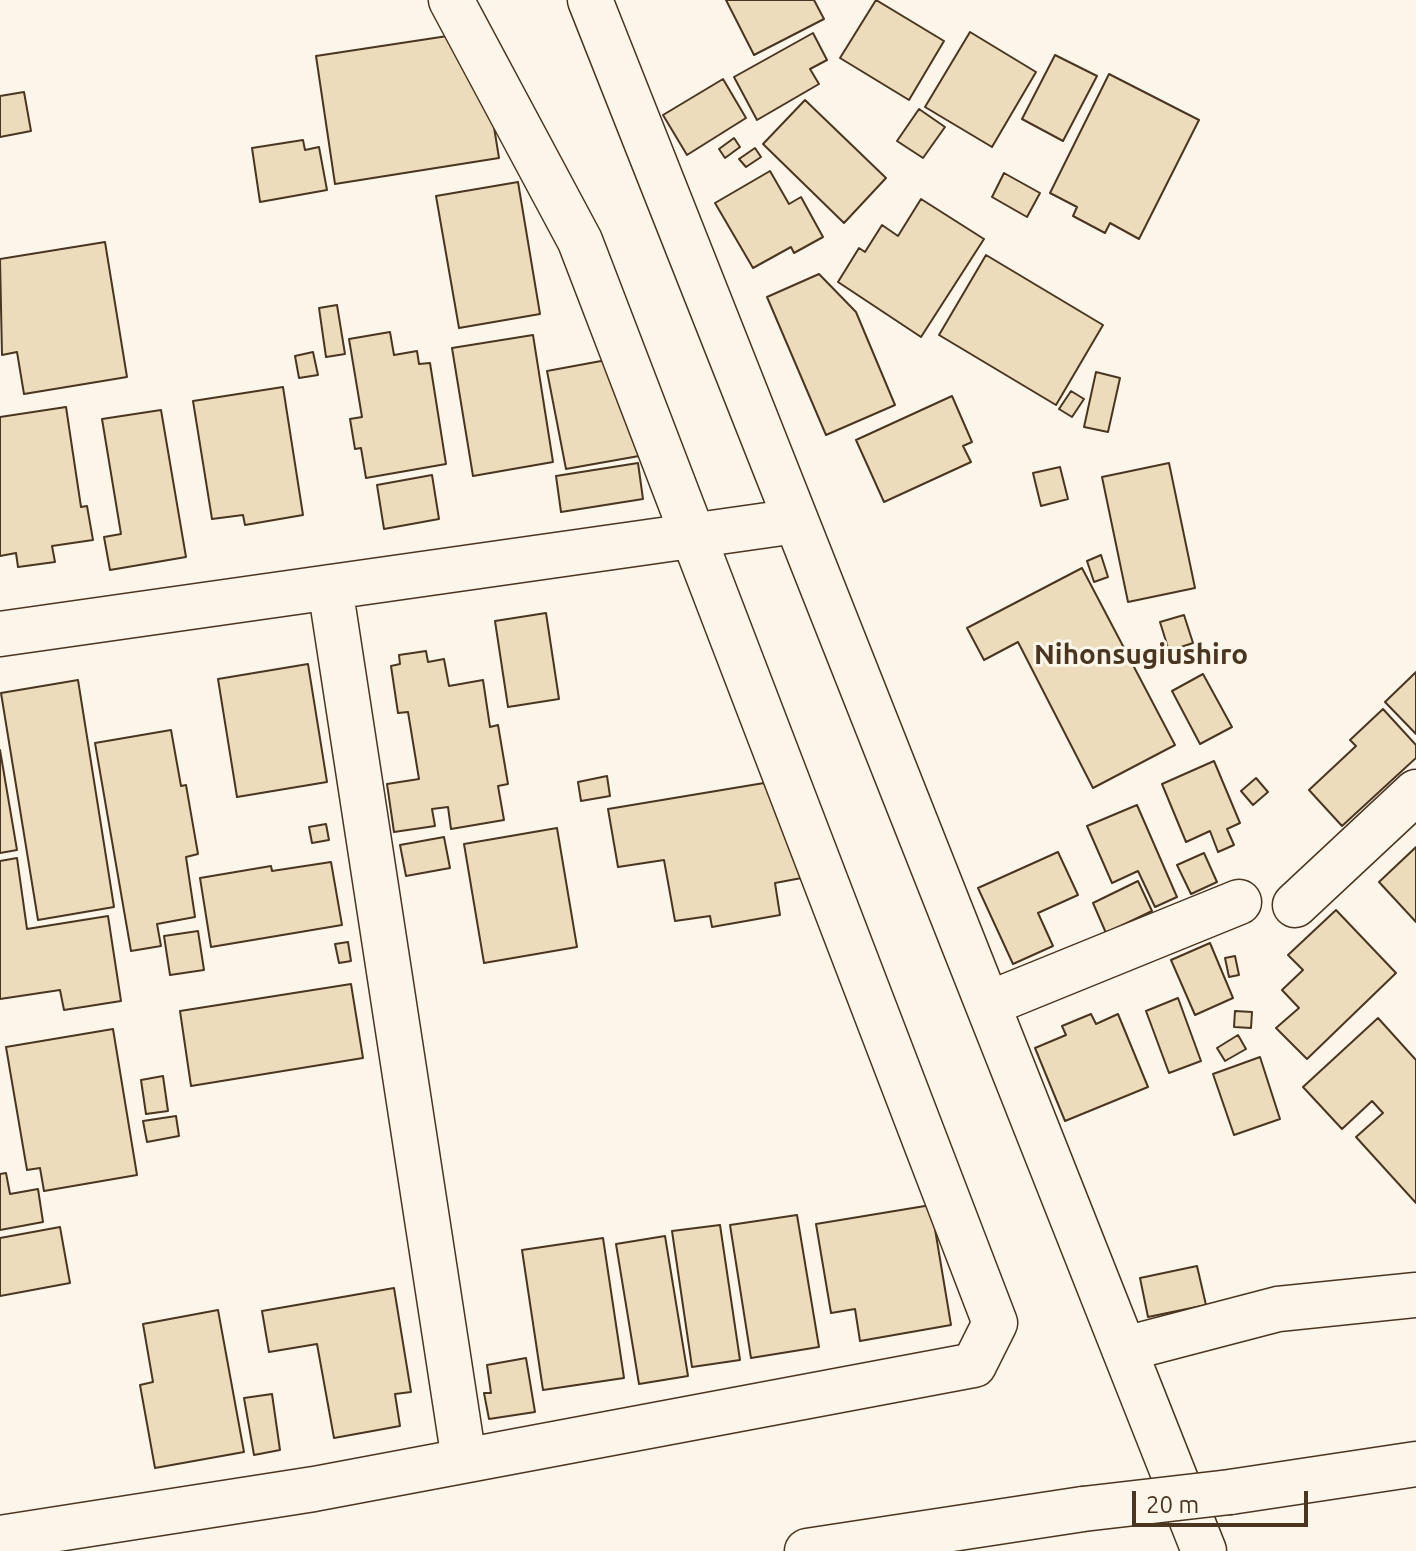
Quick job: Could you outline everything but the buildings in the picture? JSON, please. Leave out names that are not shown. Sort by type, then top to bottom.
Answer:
[{"type":"main road","points":[[0,1538],[314,1489],[974,1365],[995,1323],[580,241],[451,0]]},
{"type":"main road","points":[[590,0],[1204,1551]]},
{"type":"main road","points":[[0,634],[796,521]]},
{"type":"main road","points":[[330,587],[464,1460]]},
{"type":"main road","points":[[1295,905],[1416,792]]},
{"type":"main road","points":[[988,1004],[1239,902]]},
{"type":"main road","points":[[1125,1349],[1278,1309],[1416,1295]]},
{"type":"main road","points":[[807,1551],[1083,1509],[1230,1492],[1416,1464]]},
{"type":"district","name":"Nihonsugiushiro","points":[[1141,655]]}]
